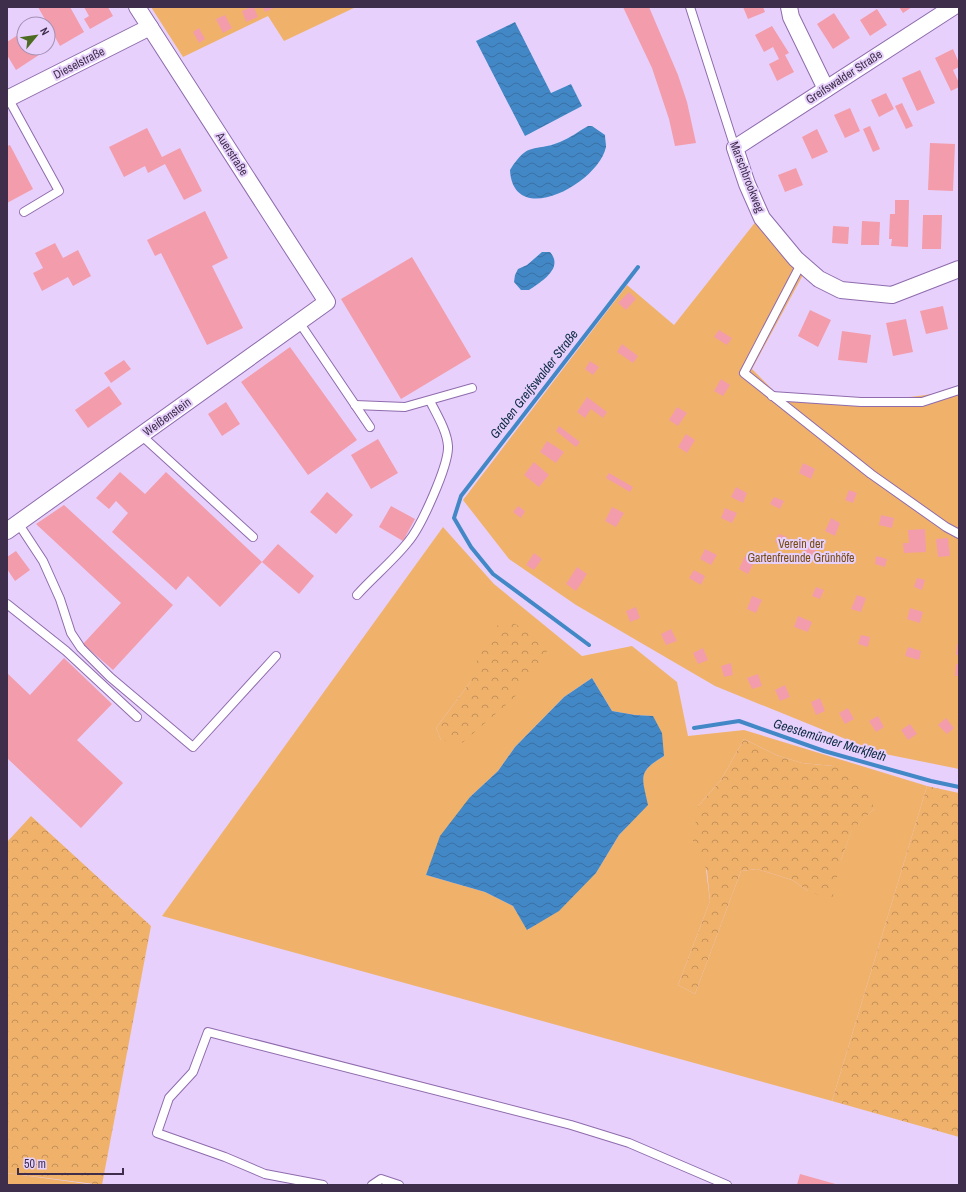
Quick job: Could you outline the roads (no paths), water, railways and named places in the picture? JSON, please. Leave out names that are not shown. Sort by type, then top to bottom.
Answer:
[{"type":"street","name":"Auerstraße","points":[[137,7],[327,302]]},
{"type":"street","points":[[789,7],[791,17],[826,89]]},
{"type":"street","name":"Greifswalder Straße","points":[[735,148],[953,7]]},
{"type":"street","name":"Dieselstraße","points":[[8,99],[150,27]]},
{"type":"street","name":"Marschbrookweg","points":[[735,148],[746,184],[762,218],[801,264],[819,279],[841,290],[892,295],[959,269]]},
{"type":"street","name":"Weißenstein","points":[[12,527],[327,302]]},
{"type":"lane","name":"Marschbrookweg","points":[[690,7],[735,148]]},
{"type":"lane","points":[[8,99],[59,191],[24,212]]},
{"type":"lane","points":[[801,264],[744,373],[871,474],[946,527],[959,534]]},
{"type":"lane","points":[[299,322],[370,427]]},
{"type":"lane","points":[[355,404],[405,407],[472,388]]},
{"type":"lane","points":[[772,396],[861,402],[922,402],[959,390]]},
{"type":"lane","points":[[357,595],[409,542],[440,479],[446,463],[448,445],[443,427],[430,401]]},
{"type":"lane","points":[[141,435],[253,537]]},
{"type":"lane","points":[[12,527],[32,543],[58,594],[71,633],[81,648],[110,676],[193,747],[276,656]]},
{"type":"lane","points":[[7,604],[66,651],[137,717]]},
{"type":"lane","points":[[323,1185],[265,1174],[225,1157],[157,1133],[169,1098],[194,1072],[208,1032],[571,1125],[629,1143],[728,1185]]},
{"type":"lane","points":[[372,1185],[381,1179],[399,1185]]},
{"type":"water","points":[[515,22],[551,93],[571,84],[582,106],[525,136],[476,41]]},
{"type":"water","points":[[588,126],[592,126],[605,135],[606,147],[600,161],[588,174],[573,186],[556,194],[540,198],[525,196],[515,187],[510,170],[522,155],[532,149],[560,142]]},
{"type":"water","points":[[542,252],[550,252],[554,258],[553,269],[550,274],[540,283],[529,290],[521,290],[514,282],[518,269],[527,265]]},
{"type":"water","points":[[592,678],[612,711],[653,716],[662,733],[664,756],[649,766],[645,771],[643,781],[648,805],[619,835],[596,873],[559,911],[527,930],[513,906],[485,892],[426,875],[440,836],[470,797],[498,771],[515,747],[564,697]]},
{"type":"waterway","name":"Graben Greifswalder Straße","points":[[589,645],[493,574],[471,547],[454,518],[461,496],[638,267]]},
{"type":"waterway","name":"Geestemünder Markfleth","points":[[694,728],[739,721],[824,751],[931,781],[959,787]]},
{"type":"park label","name":"Verein der Gartenfreunde Grünhöfe","points":[[801,551]]}]
